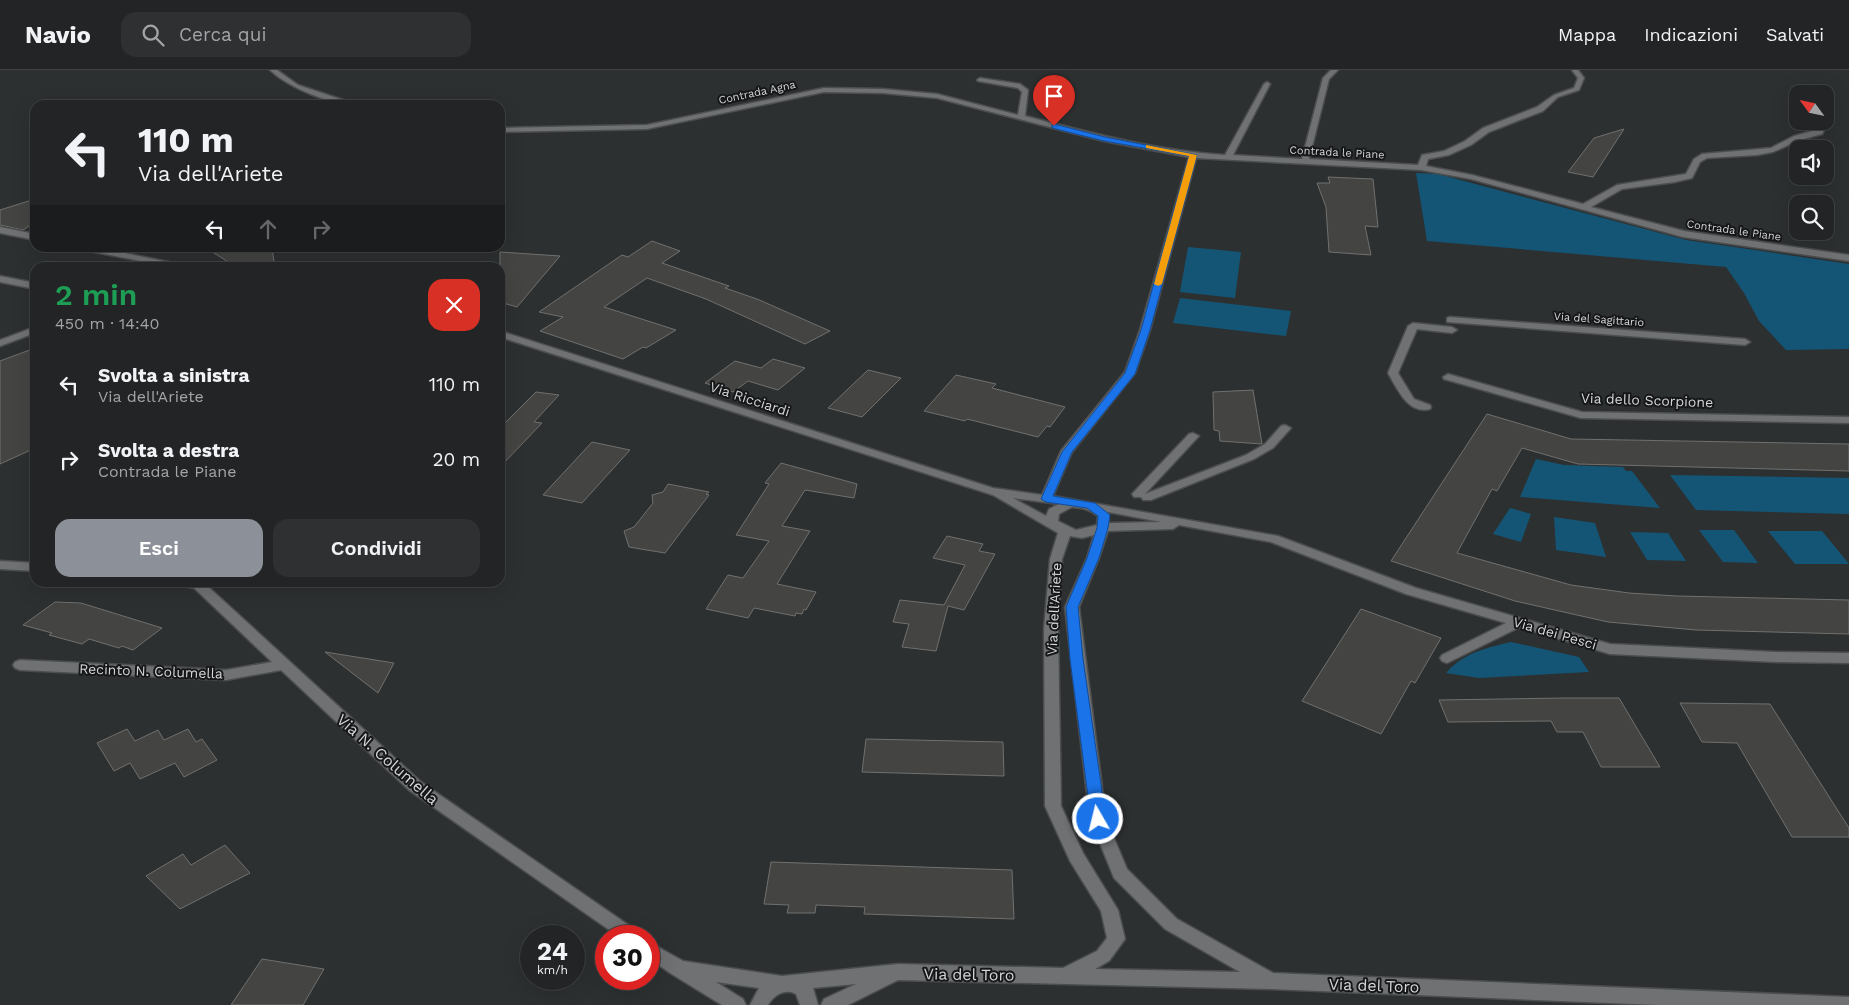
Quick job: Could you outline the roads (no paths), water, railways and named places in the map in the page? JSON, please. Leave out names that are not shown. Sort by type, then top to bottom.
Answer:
[{"type":"street","points":[[273,70],[296,86],[339,100]]},
{"type":"street","points":[[1305,161],[1326,78],[1335,70]]},
{"type":"street","points":[[1421,168],[1425,156],[1446,153],[1468,143],[1486,130],[1540,108],[1556,96],[1577,89],[1581,78],[1574,70]]},
{"type":"street","points":[[980,80],[1020,86],[1026,91],[1021,118]]},
{"type":"street","points":[[1228,157],[1267,84]]},
{"type":"street","name":"Contrada Agna","points":[[505,130],[647,127],[824,90],[882,91],[937,96],[1104,139],[1193,155]]},
{"type":"street","points":[[1584,207],[1620,187],[1675,180],[1689,176],[1697,161],[1705,156],[1757,153],[1773,150],[1797,138],[1819,132],[1820,130]]},
{"type":"street","points":[[1046,499],[1067,452],[1130,374],[1145,330],[1193,155]]},
{"type":"street","name":"Contrada le Piane","points":[[1193,155],[1421,168],[1472,177],[1684,234],[1849,258]]},
{"type":"street","points":[[0,230],[30,236]]},
{"type":"street","points":[[111,252],[163,262]]},
{"type":"street","points":[[0,279],[30,285]]},
{"type":"street","name":"Via del Sagittario","points":[[1426,407],[1410,401],[1393,373],[1413,326],[1451,325],[1746,342]]},
{"type":"street","points":[[0,343],[30,332]]},
{"type":"street","name":"Via Ricciardi","points":[[505,336],[991,491]]},
{"type":"street","name":"Via dello Scorpione","points":[[1448,377],[1581,414],[1849,420]]},
{"type":"street","points":[[1193,436],[1142,496],[1250,457],[1268,446],[1285,428]]},
{"type":"street","points":[[991,491],[1091,505],[1198,524]]},
{"type":"street","points":[[991,491],[1065,532],[1086,534],[1103,528],[1198,524]]},
{"type":"street","points":[[1065,532],[1052,522],[1053,512],[1070,503],[1091,505],[1104,515],[1103,528]]},
{"type":"street","name":"Via dei Pesci","points":[[1198,524],[1274,539],[1411,591],[1610,649],[1776,657],[1849,658]]},
{"type":"street","name":"Via dell'Ariete","points":[[1103,528],[1093,558],[1072,607],[1098,819],[1120,873],[1170,924],[1270,980]]},
{"type":"street","name":"Via dell'Ariete","points":[[1064,976],[1103,956],[1116,939],[1109,910],[1076,856],[1053,806],[1051,629],[1056,559],[1065,532]]},
{"type":"street","points":[[0,565],[30,567]]},
{"type":"street","name":"Via N. Columella","points":[[200,587],[282,665],[415,786],[615,925]]},
{"type":"street","points":[[1447,658],[1519,622]]},
{"type":"street","name":"Recinto N. Columella","points":[[20,665],[226,675],[282,665]]},
{"type":"street","points":[[660,957],[737,1005]]},
{"type":"street","points":[[676,968],[785,983],[804,989],[808,996],[809,1005]]},
{"type":"street","points":[[830,1005],[898,972]]},
{"type":"street","name":"Via del Toro","points":[[785,983],[898,972],[1270,980],[1849,1005]]},
{"type":"street","points":[[759,1005],[767,991],[785,983]]}]
